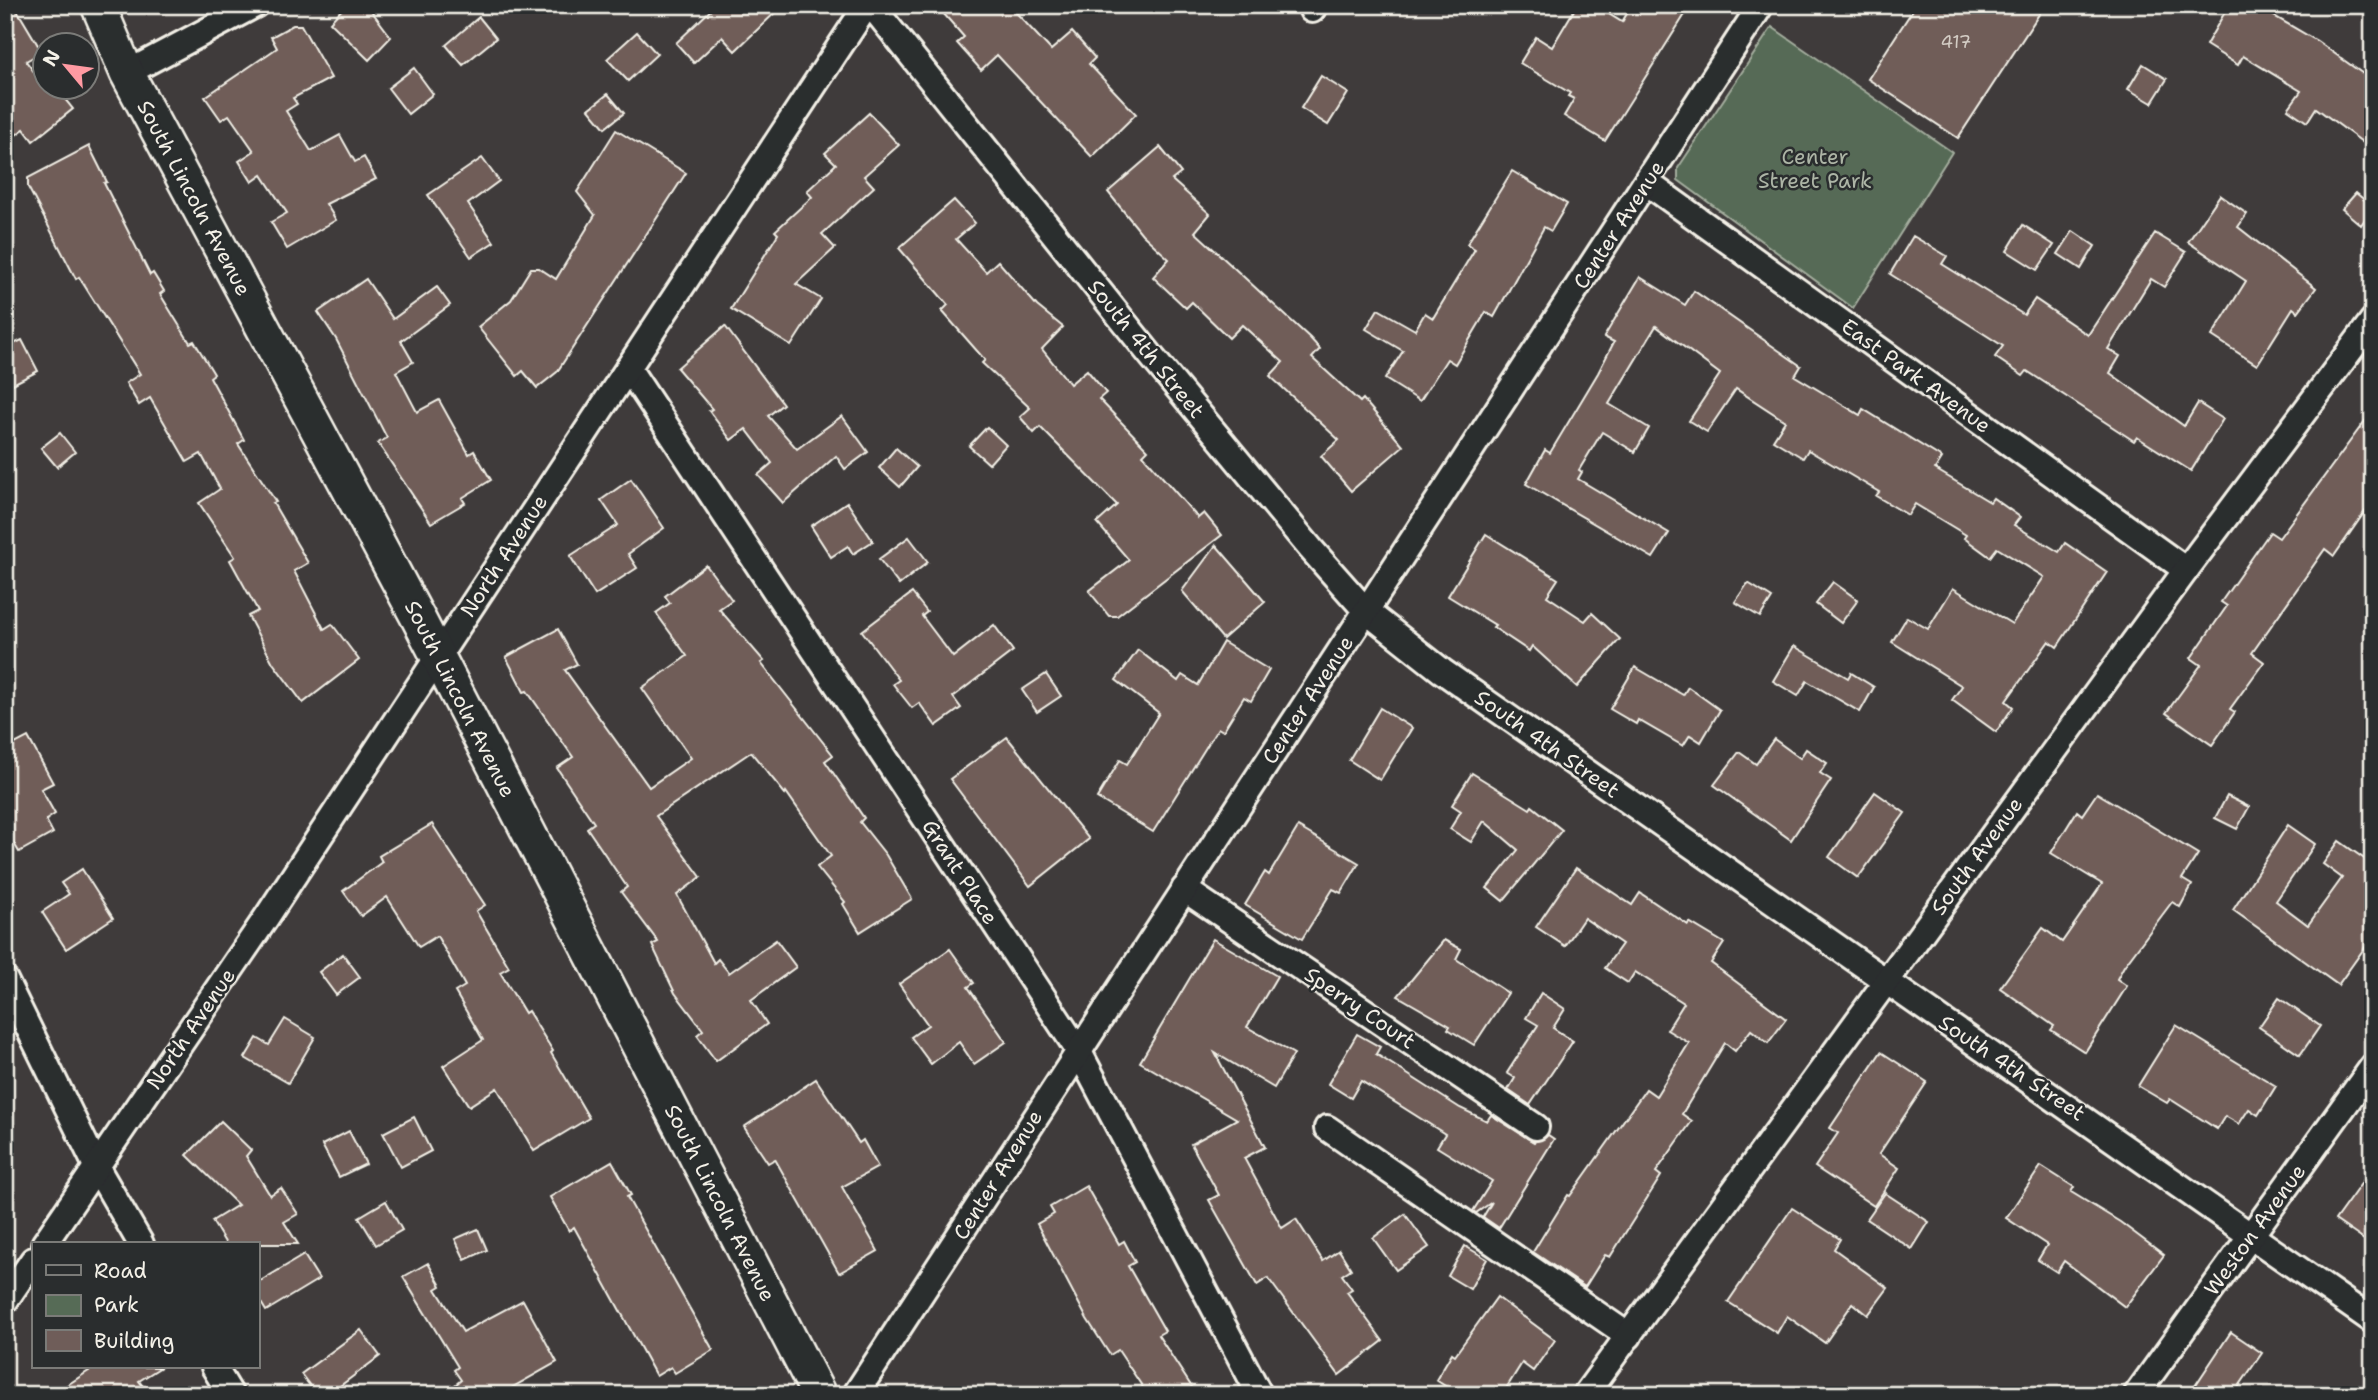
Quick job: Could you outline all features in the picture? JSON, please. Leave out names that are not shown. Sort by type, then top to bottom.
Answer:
[{"type":"street","name":"South Lincoln Avenue","points":[[98,5],[127,73],[438,656],[819,1395]]},
{"type":"street","points":[[127,73],[255,5]]},
{"type":"street","name":"North Avenue","points":[[45,1242],[869,5]]},
{"type":"street","name":"South 4th Street","points":[[869,5],[1152,358],[1366,611],[1442,671],[2373,1321]]},
{"type":"street","name":"Center Avenue","points":[[855,1395],[1761,5]]},
{"type":"street","name":"East Park Avenue","points":[[1646,182],[2186,570]]},
{"type":"street","name":"South Avenue","points":[[1586,1395],[1885,981],[2373,320]]},
{"type":"street","name":"Grant Place","points":[[628,368],[1078,1050],[1260,1395]]},
{"type":"street","name":"Sperry Court","points":[[1184,889],[1536,1126]]},
{"type":"street","points":[[5,979],[97,1168],[140,1242]]},
{"type":"street","name":"Weston Avenue","points":[[2136,1395],[2373,1066]]},
{"type":"street","points":[[1327,1128],[1629,1336]]},
{"type":"street","points":[[5,1301],[32,1261]]},
{"type":"street","points":[[215,1368],[231,1395]]},
{"type":"green space","name":"Center Street Park","points":[[1772,27],[1952,152],[1853,308],[1678,180],[1678,168]]},
{"type":"building","points":[[5,5],[14,5],[32,35],[32,58],[26,61],[32,69],[32,102],[67,102],[73,109],[33,141],[24,129],[5,143]]},
{"type":"building","points":[[346,5],[367,5],[391,37],[369,60],[330,22]]},
{"type":"building","points":[[716,5],[783,5],[735,51],[722,37],[694,63],[676,43]]},
{"type":"building","points":[[936,5],[1009,5],[1051,50],[1072,32],[1095,58],[1089,64],[1136,114],[1092,157],[997,55],[981,70],[957,43],[964,37]]},
{"type":"building","points":[[1577,5],[1594,5],[1622,22],[1632,5],[1691,5],[1605,141],[1564,116],[1574,99],[1568,96],[1570,93],[1520,63],[1536,37],[1552,47]]},
{"type":"building","points":[[1916,5],[2045,5],[1958,138],[1868,79]]},
{"type":"building","points":[[2229,5],[2273,5],[2269,13],[2317,41],[2373,81],[2373,150],[2316,108],[2307,122],[2288,109],[2301,91],[2243,56],[2238,65],[2206,45]]},
{"type":"building","points":[[479,17],[496,38],[463,65],[446,45]]},
{"type":"building","points":[[293,25],[301,25],[331,78],[293,98],[297,104],[286,111],[311,151],[340,135],[355,162],[364,157],[376,179],[326,204],[336,220],[287,249],[271,222],[287,213],[262,175],[252,182],[239,161],[254,151],[229,115],[221,120],[205,97],[277,48],[271,37]]},
{"type":"building","points":[[637,32],[657,54],[628,81],[607,59]]},
{"type":"building","points":[[2143,64],[2167,79],[2152,103],[2128,89]]},
{"type":"building","points":[[414,68],[433,94],[408,114],[388,88]]},
{"type":"building","points":[[1321,76],[1348,93],[1328,125],[1301,108]]},
{"type":"building","points":[[608,94],[624,113],[605,128],[589,109]]},
{"type":"building","points":[[869,113],[899,145],[864,176],[874,187],[822,234],[835,248],[796,284],[821,299],[791,346],[731,309],[778,234],[775,231],[812,197],[807,191],[836,164],[825,153]]},
{"type":"building","points":[[616,130],[686,173],[557,372],[537,388],[523,371],[517,376],[478,327],[511,300],[531,268],[539,268],[556,279],[595,215],[577,192]]},
{"type":"building","points":[[89,146],[107,182],[104,183],[150,275],[153,273],[164,291],[160,294],[190,343],[194,341],[214,374],[210,377],[244,440],[238,444],[276,502],[273,503],[308,563],[294,571],[324,629],[332,624],[359,660],[303,703],[273,663],[248,616],[258,611],[230,560],[235,557],[199,503],[220,489],[201,454],[187,462],[150,398],[139,405],[126,383],[140,374],[79,277],[76,279],[28,187],[28,178]]},
{"type":"building","points":[[1160,147],[1181,173],[1172,180],[1210,214],[1195,232],[1310,338],[1320,349],[1312,358],[1360,402],[1363,399],[1403,446],[1351,491],[1321,456],[1339,440],[1270,376],[1283,362],[1242,325],[1229,338],[1192,302],[1186,308],[1153,277],[1169,259],[1142,234],[1108,192]]},
{"type":"building","points":[[482,158],[499,181],[468,204],[494,242],[471,257],[428,195]]},
{"type":"building","points":[[1512,171],[1567,204],[1551,231],[1544,227],[1494,317],[1486,312],[1455,364],[1447,359],[1420,401],[1385,379],[1403,351],[1366,329],[1378,309],[1415,330],[1425,313],[1433,318],[1475,249],[1467,244]]},
{"type":"building","points":[[2356,193],[2373,207],[2361,225],[2342,209]]},
{"type":"building","points":[[2220,195],[2247,214],[2238,227],[2316,288],[2298,312],[2293,308],[2257,365],[2212,336],[2246,281],[2188,242]]},
{"type":"building","points":[[954,200],[975,223],[956,239],[986,272],[998,261],[1037,306],[1063,327],[1042,349],[1070,384],[1087,370],[1106,393],[1099,399],[1148,450],[1143,455],[1198,518],[1204,513],[1222,535],[1117,616],[1109,616],[1089,591],[1129,560],[1097,523],[1117,505],[1040,427],[1034,433],[1020,417],[1030,408],[982,363],[985,360],[942,311],[948,305],[899,248]]},
{"type":"building","points":[[2023,225],[2054,245],[2037,270],[2007,251]]},
{"type":"building","points":[[2073,231],[2095,246],[2081,269],[2058,254]]},
{"type":"building","points":[[2155,233],[2186,252],[2164,287],[2151,279],[2108,349],[2120,356],[2110,373],[2184,426],[2198,403],[2223,419],[2191,471],[2137,437],[2134,441],[2027,371],[2023,376],[1995,357],[2003,346],[1890,274],[1913,236],[1947,256],[1942,264],[2024,315],[2035,299],[2088,335]]},
{"type":"building","points":[[1640,277],[1685,305],[1694,291],[1801,366],[1795,376],[1860,415],[1863,409],[1942,458],[1935,469],[1990,502],[1993,498],[2020,517],[2014,525],[2059,552],[2065,543],[2107,572],[2057,647],[2049,641],[2006,701],[2013,707],[1996,732],[1952,700],[1962,686],[1892,642],[1907,617],[1928,629],[1953,588],[2012,624],[2044,577],[1997,548],[1990,557],[1964,538],[1966,535],[1915,504],[1908,515],[1876,496],[1879,492],[1808,450],[1803,458],[1773,440],[1785,421],[1736,389],[1707,432],[1689,421],[1720,374],[1656,326],[1609,404],[1649,428],[1635,452],[1602,432],[1579,470],[1582,472],[1578,479],[1669,533],[1653,558],[1526,484],[1545,450],[1550,453],[1598,373],[1614,342],[1604,337]]},
{"type":"building","points":[[366,279],[393,319],[437,287],[450,305],[401,341],[413,362],[396,372],[417,412],[439,400],[469,454],[474,451],[491,480],[462,498],[465,503],[431,523],[378,443],[387,438],[336,339],[318,312]]},
{"type":"building","points":[[725,326],[783,404],[768,416],[797,449],[842,416],[868,452],[845,469],[836,456],[783,503],[758,475],[772,463],[746,429],[731,440],[709,411],[712,409],[677,368]]},
{"type":"building","points":[[22,340],[38,371],[5,388],[5,348]]},
{"type":"building","points":[[2373,410],[2373,500],[2334,556],[2325,549],[2252,653],[2264,662],[2230,709],[2235,712],[2212,745],[2166,713],[2201,665],[2191,658],[2227,606],[2221,602],[2270,532],[2279,538]]},
{"type":"building","points":[[987,427],[1006,445],[989,464],[969,446]]},
{"type":"building","points":[[60,433],[75,452],[57,467],[41,448]]},
{"type":"building","points":[[896,448],[917,467],[900,487],[879,468]]},
{"type":"building","points":[[631,479],[664,528],[628,554],[637,568],[595,595],[570,556],[618,525],[601,500]]},
{"type":"building","points":[[847,502],[873,541],[853,554],[848,546],[831,557],[811,526]]},
{"type":"building","points":[[1486,534],[1558,579],[1547,596],[1585,621],[1592,613],[1620,639],[1577,687],[1532,646],[1529,651],[1493,627],[1495,625],[1448,596]]},
{"type":"building","points":[[909,537],[928,562],[899,585],[879,559]]},
{"type":"building","points":[[1216,545],[1265,602],[1223,639],[1182,591]]},
{"type":"building","points":[[706,565],[732,600],[719,609],[764,661],[761,663],[833,755],[825,761],[864,818],[860,822],[886,855],[912,899],[860,932],[843,904],[845,902],[817,867],[831,856],[786,792],[785,794],[751,752],[656,816],[701,877],[677,895],[714,963],[718,959],[729,973],[776,940],[796,967],[751,1000],[767,1024],[716,1061],[697,1035],[703,1030],[675,993],[652,945],[658,942],[621,892],[627,887],[587,828],[594,823],[557,768],[573,757],[527,691],[524,692],[506,657],[558,629],[577,664],[565,670],[649,787],[691,758],[642,688],[687,656],[656,613],[670,603],[665,596]]},
{"type":"building","points":[[1833,582],[1858,600],[1841,623],[1816,604]]},
{"type":"building","points":[[1748,583],[1772,598],[1760,617],[1735,602]]},
{"type":"building","points":[[912,593],[927,612],[922,616],[953,657],[994,625],[1013,651],[953,697],[961,708],[936,726],[919,703],[912,708],[893,684],[899,680],[862,631]]},
{"type":"building","points":[[1223,642],[1269,670],[1251,701],[1244,697],[1223,731],[1218,728],[1153,832],[1097,798],[1120,760],[1127,764],[1159,713],[1116,680],[1138,650],[1178,681],[1182,675],[1198,685]]},
{"type":"building","points":[[1794,646],[1848,678],[1851,673],[1874,687],[1860,712],[1807,681],[1798,696],[1773,681]]},
{"type":"building","points":[[1635,667],[1683,695],[1688,687],[1720,710],[1701,742],[1690,735],[1683,746],[1638,720],[1636,724],[1610,709]]},
{"type":"building","points":[[1046,674],[1061,696],[1037,712],[1022,690]]},
{"type":"building","points":[[1380,708],[1412,728],[1380,780],[1349,760]]},
{"type":"building","points":[[28,737],[53,783],[41,789],[55,814],[46,820],[53,833],[19,852],[5,828],[5,749]]},
{"type":"building","points":[[1007,737],[1089,839],[1030,886],[950,779]]},
{"type":"building","points":[[1774,739],[1800,758],[1806,749],[1827,763],[1820,773],[1831,780],[1791,840],[1714,785],[1739,752],[1756,764]]},
{"type":"building","points":[[1472,773],[1530,809],[1532,806],[1562,830],[1503,901],[1487,888],[1518,850],[1484,821],[1471,842],[1450,829],[1461,811],[1452,805]]},
{"type":"building","points":[[1875,792],[1905,813],[1858,878],[1829,857]]},
{"type":"building","points":[[2097,793],[2198,854],[2182,879],[2192,885],[2180,907],[2172,902],[2124,966],[2117,979],[2127,986],[2085,1052],[2051,1030],[2054,1026],[2000,988],[2043,928],[2062,942],[2102,884],[2051,853],[2077,811],[2082,815]]},
{"type":"building","points":[[2227,796],[2249,807],[2237,829],[2215,818]]},
{"type":"building","points":[[432,824],[485,905],[476,911],[509,967],[500,972],[553,1051],[551,1053],[589,1118],[534,1151],[497,1088],[469,1106],[443,1066],[483,1040],[455,992],[465,986],[437,936],[419,947],[387,897],[361,916],[343,891],[382,862],[379,856]]},
{"type":"building","points":[[2288,825],[2315,844],[2276,901],[2308,925],[2342,878],[2323,864],[2339,841],[2373,865],[2373,936],[2338,985],[2233,910]]},
{"type":"building","points":[[1298,827],[1359,863],[1341,893],[1333,889],[1302,939],[1245,905],[1265,872],[1269,875]]},
{"type":"building","points":[[1576,868],[1632,905],[1640,893],[1688,925],[1689,922],[1724,943],[1711,963],[1786,1019],[1768,1043],[1751,1030],[1735,1051],[1725,1043],[1682,1114],[1692,1121],[1656,1172],[1661,1176],[1610,1257],[1605,1255],[1585,1287],[1533,1252],[1568,1195],[1570,1196],[1646,1089],[1656,1096],[1689,1043],[1667,1030],[1684,1003],[1635,972],[1628,983],[1605,968],[1622,944],[1584,918],[1565,946],[1536,927]]},
{"type":"building","points":[[82,869],[113,918],[66,949],[42,912],[69,894],[61,883]]},
{"type":"building","points":[[1213,939],[1277,976],[1247,1027],[1294,1054],[1274,1088],[1215,1053],[1265,1147],[1244,1158],[1282,1228],[1296,1219],[1323,1261],[1339,1250],[1351,1269],[1342,1275],[1352,1289],[1347,1292],[1383,1341],[1339,1375],[1268,1278],[1257,1285],[1209,1200],[1219,1195],[1191,1144],[1237,1119],[1140,1062]]},
{"type":"building","points":[[1444,940],[1461,949],[1456,959],[1508,993],[1474,1045],[1448,1029],[1450,1026],[1398,996]]},
{"type":"building","points":[[950,949],[974,983],[968,987],[1006,1042],[974,1064],[959,1042],[931,1064],[911,1037],[928,1025],[899,984]]},
{"type":"building","points":[[343,954],[360,977],[336,995],[319,972]]},
{"type":"building","points":[[1541,993],[1565,1009],[1553,1028],[1573,1041],[1530,1105],[1508,1090],[1515,1078],[1507,1073],[1538,1025],[1526,1018]]},
{"type":"building","points":[[2279,998],[2320,1026],[2300,1055],[2259,1027]]},
{"type":"building","points":[[285,1019],[315,1037],[288,1083],[245,1058],[257,1038],[269,1045]]},
{"type":"building","points":[[2176,1025],[2276,1086],[2258,1115],[2249,1109],[2239,1124],[2225,1116],[2217,1129],[2170,1099],[2167,1103],[2138,1086]]},
{"type":"building","points":[[1357,1034],[1380,1047],[1376,1054],[1460,1108],[1487,1121],[1491,1115],[1534,1142],[1548,1135],[1554,1139],[1499,1228],[1483,1217],[1492,1202],[1476,1213],[1473,1211],[1492,1181],[1437,1147],[1445,1134],[1361,1081],[1351,1098],[1328,1084]]},
{"type":"building","points":[[1881,1052],[1927,1082],[1879,1154],[1899,1168],[1874,1206],[1815,1167],[1838,1133],[1830,1128]]},
{"type":"building","points":[[816,1079],[859,1143],[863,1140],[878,1167],[842,1187],[878,1251],[839,1273],[775,1159],[768,1163],[744,1127]]},
{"type":"building","points":[[414,1117],[431,1151],[401,1167],[383,1133]]},
{"type":"building","points":[[221,1121],[251,1150],[246,1156],[270,1195],[281,1188],[298,1214],[284,1222],[298,1244],[225,1242],[212,1221],[238,1205],[187,1155]]},
{"type":"building","points":[[349,1131],[366,1164],[339,1177],[322,1145]]},
{"type":"building","points":[[612,1161],[631,1195],[627,1197],[713,1350],[675,1373],[671,1367],[656,1376],[574,1227],[569,1231],[550,1197]]},
{"type":"building","points":[[2041,1166],[2074,1187],[2071,1192],[2120,1222],[2164,1255],[2125,1307],[2064,1261],[2057,1272],[2038,1260],[2047,1245],[2006,1218]]},
{"type":"building","points":[[2373,1167],[2373,1228],[2364,1240],[2335,1220]]},
{"type":"building","points":[[1086,1186],[1119,1244],[1124,1241],[1135,1262],[1128,1266],[1165,1331],[1158,1335],[1197,1395],[1148,1395],[1118,1350],[1110,1355],[1087,1319],[1037,1224],[1054,1214],[1050,1207]]},
{"type":"building","points":[[1885,1193],[1929,1222],[1912,1249],[1867,1219]]},
{"type":"building","points":[[386,1201],[402,1230],[376,1245],[359,1217]]},
{"type":"building","points":[[1792,1208],[1840,1239],[1834,1249],[1888,1288],[1868,1315],[1853,1303],[1825,1343],[1787,1316],[1777,1333],[1728,1302]]},
{"type":"building","points":[[1405,1214],[1429,1247],[1396,1270],[1373,1238]]},
{"type":"building","points":[[478,1229],[487,1250],[465,1260],[455,1239]]},
{"type":"building","points":[[1465,1246],[1487,1259],[1470,1289],[1448,1276]]},
{"type":"building","points":[[304,1255],[319,1279],[266,1311],[259,1299],[259,1282]]},
{"type":"building","points":[[428,1263],[441,1286],[436,1289],[463,1332],[523,1300],[557,1362],[499,1395],[443,1395],[461,1380],[454,1370],[458,1367],[403,1277]]},
{"type":"building","points":[[1497,1297],[1555,1340],[1533,1371],[1522,1363],[1502,1395],[1459,1395],[1436,1380],[1452,1353],[1455,1355]]},
{"type":"building","points":[[361,1330],[380,1356],[328,1395],[317,1395],[301,1374]]},
{"type":"building","points":[[2231,1332],[2262,1353],[2233,1395],[2189,1395]]},
{"type":"building","points":[[93,1368],[159,1368],[139,1381],[150,1395],[52,1395]]}]
